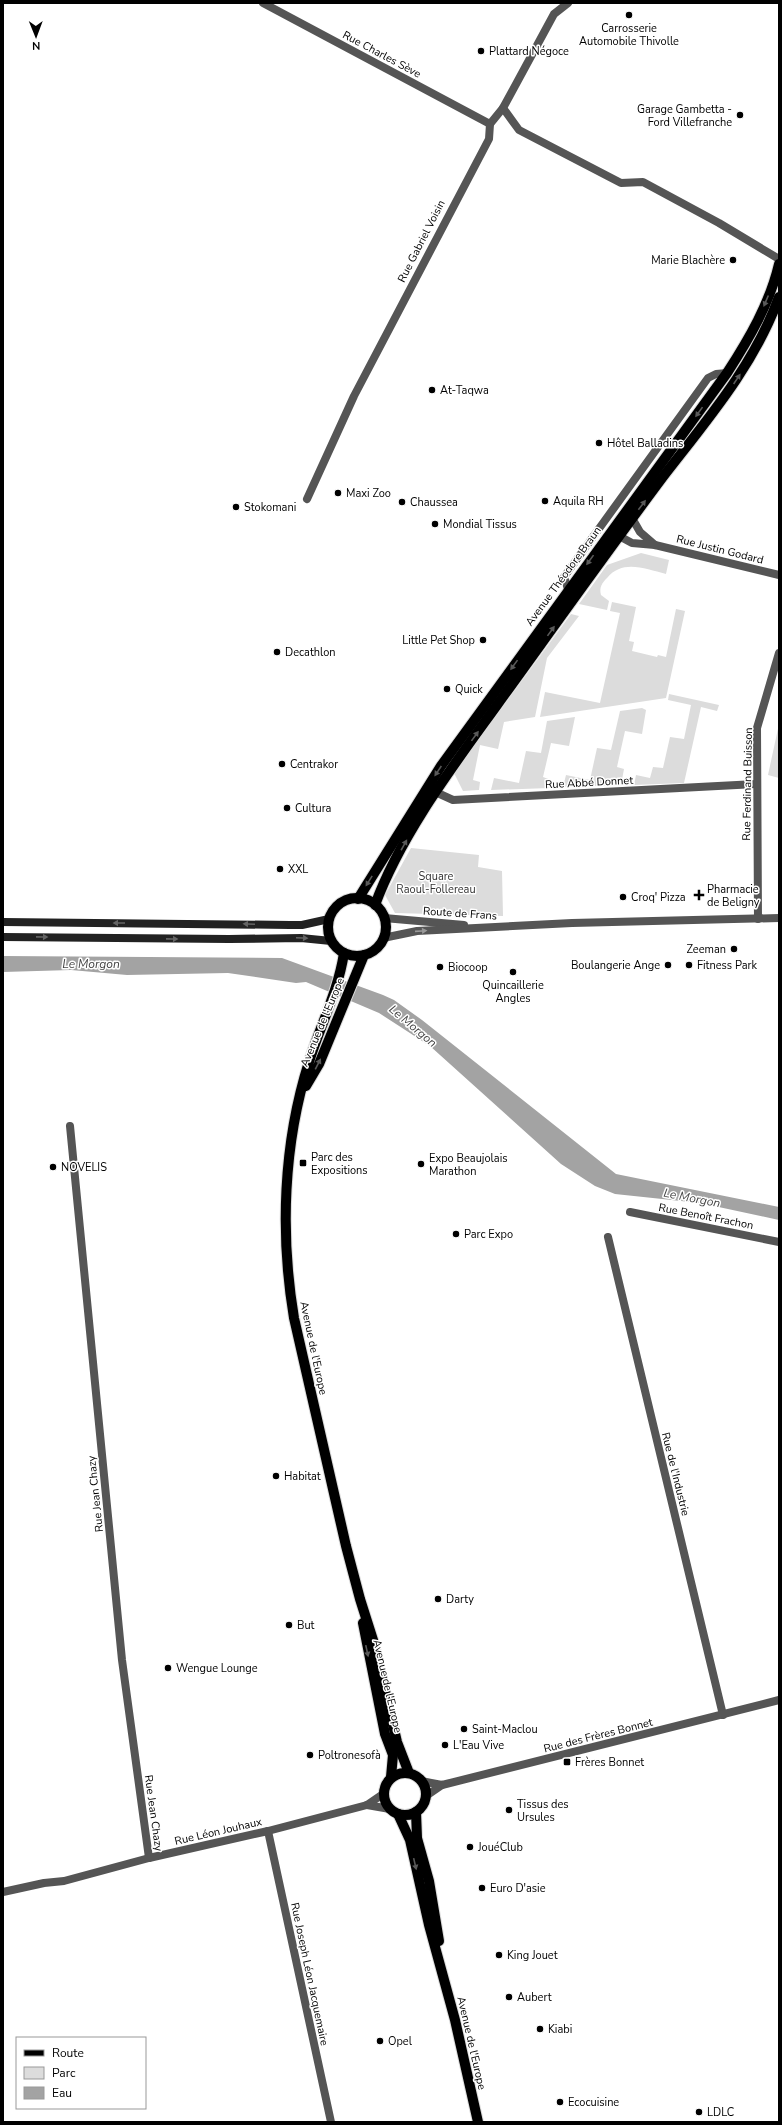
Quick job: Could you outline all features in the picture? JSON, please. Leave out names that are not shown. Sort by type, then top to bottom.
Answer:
[{"type":"main road","name":"Avenue Théodore Braun","points":[[375,905],[384,882],[431,790],[616,532],[746,344],[776,277],[779,264]]},
{"type":"main road","name":"Avenue Théodore Braun","points":[[358,898],[568,589],[616,532],[632,518],[737,380],[759,345],[779,297]]},
{"type":"main road","points":[[358,898],[375,905],[384,918],[385,928],[383,938],[375,949],[364,955],[357,956],[344,953],[331,941],[328,929],[329,920],[333,911],[340,904],[348,900],[358,898]]},
{"type":"main road","points":[[3,922],[302,925],[329,920]]},
{"type":"main road","points":[[3,937],[229,939],[301,938],[331,941]]},
{"type":"main road","name":"Avenue de l'Europe","points":[[344,953],[341,974],[309,1062],[292,1138],[286,1190],[288,1281],[294,1318],[360,1599],[373,1640],[397,1742],[409,1773]]},
{"type":"main road","name":"Avenue de l'Europe","points":[[300,1098],[319,1064],[364,955]]},
{"type":"main road","name":"Avenue de l'Europe","points":[[360,1599],[365,1642],[385,1734],[393,1756],[391,1777]]},
{"type":"main road","points":[[400,1773],[409,1773],[421,1781],[426,1796],[421,1808],[416,1812],[407,1815],[394,1812],[386,1804],[383,1794],[387,1782],[391,1777],[400,1773]]},
{"type":"main road","name":"Avenue de l'Europe","points":[[394,1812],[410,1840],[429,1925],[442,1968],[478,2122]]},
{"type":"main road","name":"Avenue de l'Europe","points":[[416,1812],[417,1838],[429,1881],[442,1968]]},
{"type":"street","name":"Rue Charles Sève","points":[[263,3],[490,124]]},
{"type":"street","name":"Rue Gabriel Voisin","points":[[307,499],[354,396],[488,139],[490,124],[503,108],[554,14],[568,3]]},
{"type":"street","points":[[503,108],[519,130],[621,183],[643,182],[719,223],[779,259]]},
{"type":"street","points":[[568,589],[564,576],[708,378],[716,374],[727,373]]},
{"type":"street","name":"Rue Justin Godard","points":[[632,518],[640,532],[655,545]]},
{"type":"street","name":"Rue Justin Godard","points":[[603,522],[632,543],[655,545],[779,575]]},
{"type":"street","name":"Rue Ferdinand Buisson","points":[[758,919],[756,784],[757,728],[779,653]]},
{"type":"street","name":"Rue Abbé Donnet","points":[[431,790],[453,800],[756,784]]},
{"type":"street","name":"Route de Frans","points":[[384,918],[507,928]]},
{"type":"street","points":[[507,928],[572,923],[779,918]]},
{"type":"street","name":"Route de Frans","points":[[383,938],[417,931],[507,928]]},
{"type":"street","name":"Rue Jean Chazy","points":[[70,1126],[122,1660],[149,1858]]},
{"type":"street","name":"Rue Benoît Frachon","points":[[630,1212],[779,1242]]},
{"type":"street","name":"Rue de l'Industrie","points":[[608,1237],[722,1715]]},
{"type":"street","name":"Rue des Frères Bonnet","points":[[421,1781],[442,1785],[779,1700]]},
{"type":"street","points":[[426,1796],[442,1785]]},
{"type":"street","name":"Rue Léon Jouhaux","points":[[3,1892],[78,1878],[149,1858],[268,1831],[367,1805],[383,1794]]},
{"type":"street","name":"Rue Léon Jouhaux","points":[[367,1805],[394,1812]]},
{"type":"street","name":"Rue Joseph Léon Jacquemaire","points":[[268,1831],[331,2122]]},
{"type":"green space","points":[[641,553],[669,560],[666,574],[635,567],[620,569],[613,572],[602,583],[600,592],[601,595],[609,601],[607,610],[579,604],[607,565]]},
{"type":"green space","points":[[612,602],[636,607],[629,641],[634,642],[632,651],[657,657],[658,655],[666,657],[676,609],[685,611],[666,698],[540,717],[545,692],[600,703],[620,613],[610,611]]},
{"type":"green space","points":[[571,614],[579,616],[547,658],[535,717],[504,722],[498,749],[480,745],[473,780],[480,782],[479,790],[463,791],[454,773]]},
{"type":"green space","points":[[669,694],[719,705],[717,711],[701,707],[684,783],[634,785],[636,775],[650,778],[653,767],[663,768],[670,737],[684,739],[691,705],[668,700]]},
{"type":"green space","points":[[642,708],[646,710],[642,734],[625,731],[617,767],[624,769],[621,785],[563,787],[566,775],[590,780],[597,748],[611,750],[620,711]]},
{"type":"green space","points":[[575,717],[569,746],[551,743],[543,777],[551,780],[550,788],[491,790],[494,778],[519,783],[526,751],[541,753],[547,721]]},
{"type":"green space","points":[[779,724],[779,778],[768,775]]},
{"type":"green space","name":"Square Raoul-Follereau","points":[[411,848],[479,855],[478,867],[502,871],[503,916],[395,913],[385,895]]},
{"type":"water","name":"Le Morgon","points":[[3,956],[282,958],[394,1000],[422,1020],[616,1174],[779,1207],[779,1220],[700,1203],[615,1194],[595,1186],[561,1164],[430,1046],[379,1013],[306,982],[296,983],[228,973],[127,975],[71,970],[3,972]]},
{"type":"place","name":"Carrosserie Automobile Thivolle","points":[[629,15]]},
{"type":"place","name":"Plattard Négoce","points":[[481,51]]},
{"type":"place","name":"Garage Gambetta - Ford Villefranche","points":[[740,115]]},
{"type":"place","name":"Marie Blachère","points":[[733,260]]},
{"type":"place","name":"At-Taqwa","points":[[432,390]]},
{"type":"place","name":"Hôtel Balladins","points":[[599,443]]},
{"type":"place","name":"Maxi Zoo","points":[[338,493]]},
{"type":"place","name":"Aquila RH","points":[[545,501]]},
{"type":"place","name":"Chaussea","points":[[402,502]]},
{"type":"place","name":"Stokomani","points":[[236,507]]},
{"type":"place","name":"Mondial Tissus","points":[[435,524]]},
{"type":"place","name":"Little Pet Shop","points":[[483,640]]},
{"type":"place","name":"Decathlon","points":[[277,652]]},
{"type":"place","name":"Quick","points":[[447,689]]},
{"type":"place","name":"Centrakor","points":[[282,764]]},
{"type":"place","name":"Cultura","points":[[287,808]]},
{"type":"place","name":"XXL","points":[[280,869]]},
{"type":"place","name":"Pharmacie de Beligny","points":[[699,895]]},
{"type":"place","name":"Croq' Pizza","points":[[623,897]]},
{"type":"place","name":"Zeeman","points":[[734,949]]},
{"type":"place","name":"Boulangerie Ange","points":[[668,965]]},
{"type":"place","name":"Fitness Park","points":[[689,965]]},
{"type":"place","name":"Biocoop","points":[[440,967]]},
{"type":"place","name":"Quincaillerie Angles","points":[[513,972]]},
{"type":"place","name":"Parc des Expositions","points":[[303,1163]]},
{"type":"place","name":"Expo Beaujolais Marathon","points":[[421,1164]]},
{"type":"place","name":"NOVELIS","points":[[53,1167]]},
{"type":"place","name":"Parc Expo","points":[[456,1234]]},
{"type":"place","name":"Habitat","points":[[276,1476]]},
{"type":"place","name":"Darty","points":[[438,1599]]},
{"type":"place","name":"But","points":[[289,1625]]},
{"type":"place","name":"Wengue Lounge","points":[[168,1668]]},
{"type":"place","name":"Saint-Maclou","points":[[464,1729]]},
{"type":"place","name":"L'Eau Vive","points":[[445,1745]]},
{"type":"place","name":"Poltronesofà","points":[[310,1755]]},
{"type":"place","name":"Frères Bonnet","points":[[567,1762]]},
{"type":"place","name":"Tissus des Ursules","points":[[509,1810]]},
{"type":"place","name":"JouéClub","points":[[470,1847]]},
{"type":"place","name":"Euro D'asie","points":[[482,1888]]},
{"type":"place","name":"King Jouet","points":[[499,1955]]},
{"type":"place","name":"Aubert","points":[[509,1997]]},
{"type":"place","name":"Kiabi","points":[[540,2029]]},
{"type":"place","name":"Opel","points":[[380,2041]]},
{"type":"place","name":"Ecocuisine","points":[[560,2102]]},
{"type":"place","name":"LDLC","points":[[699,2112]]}]
